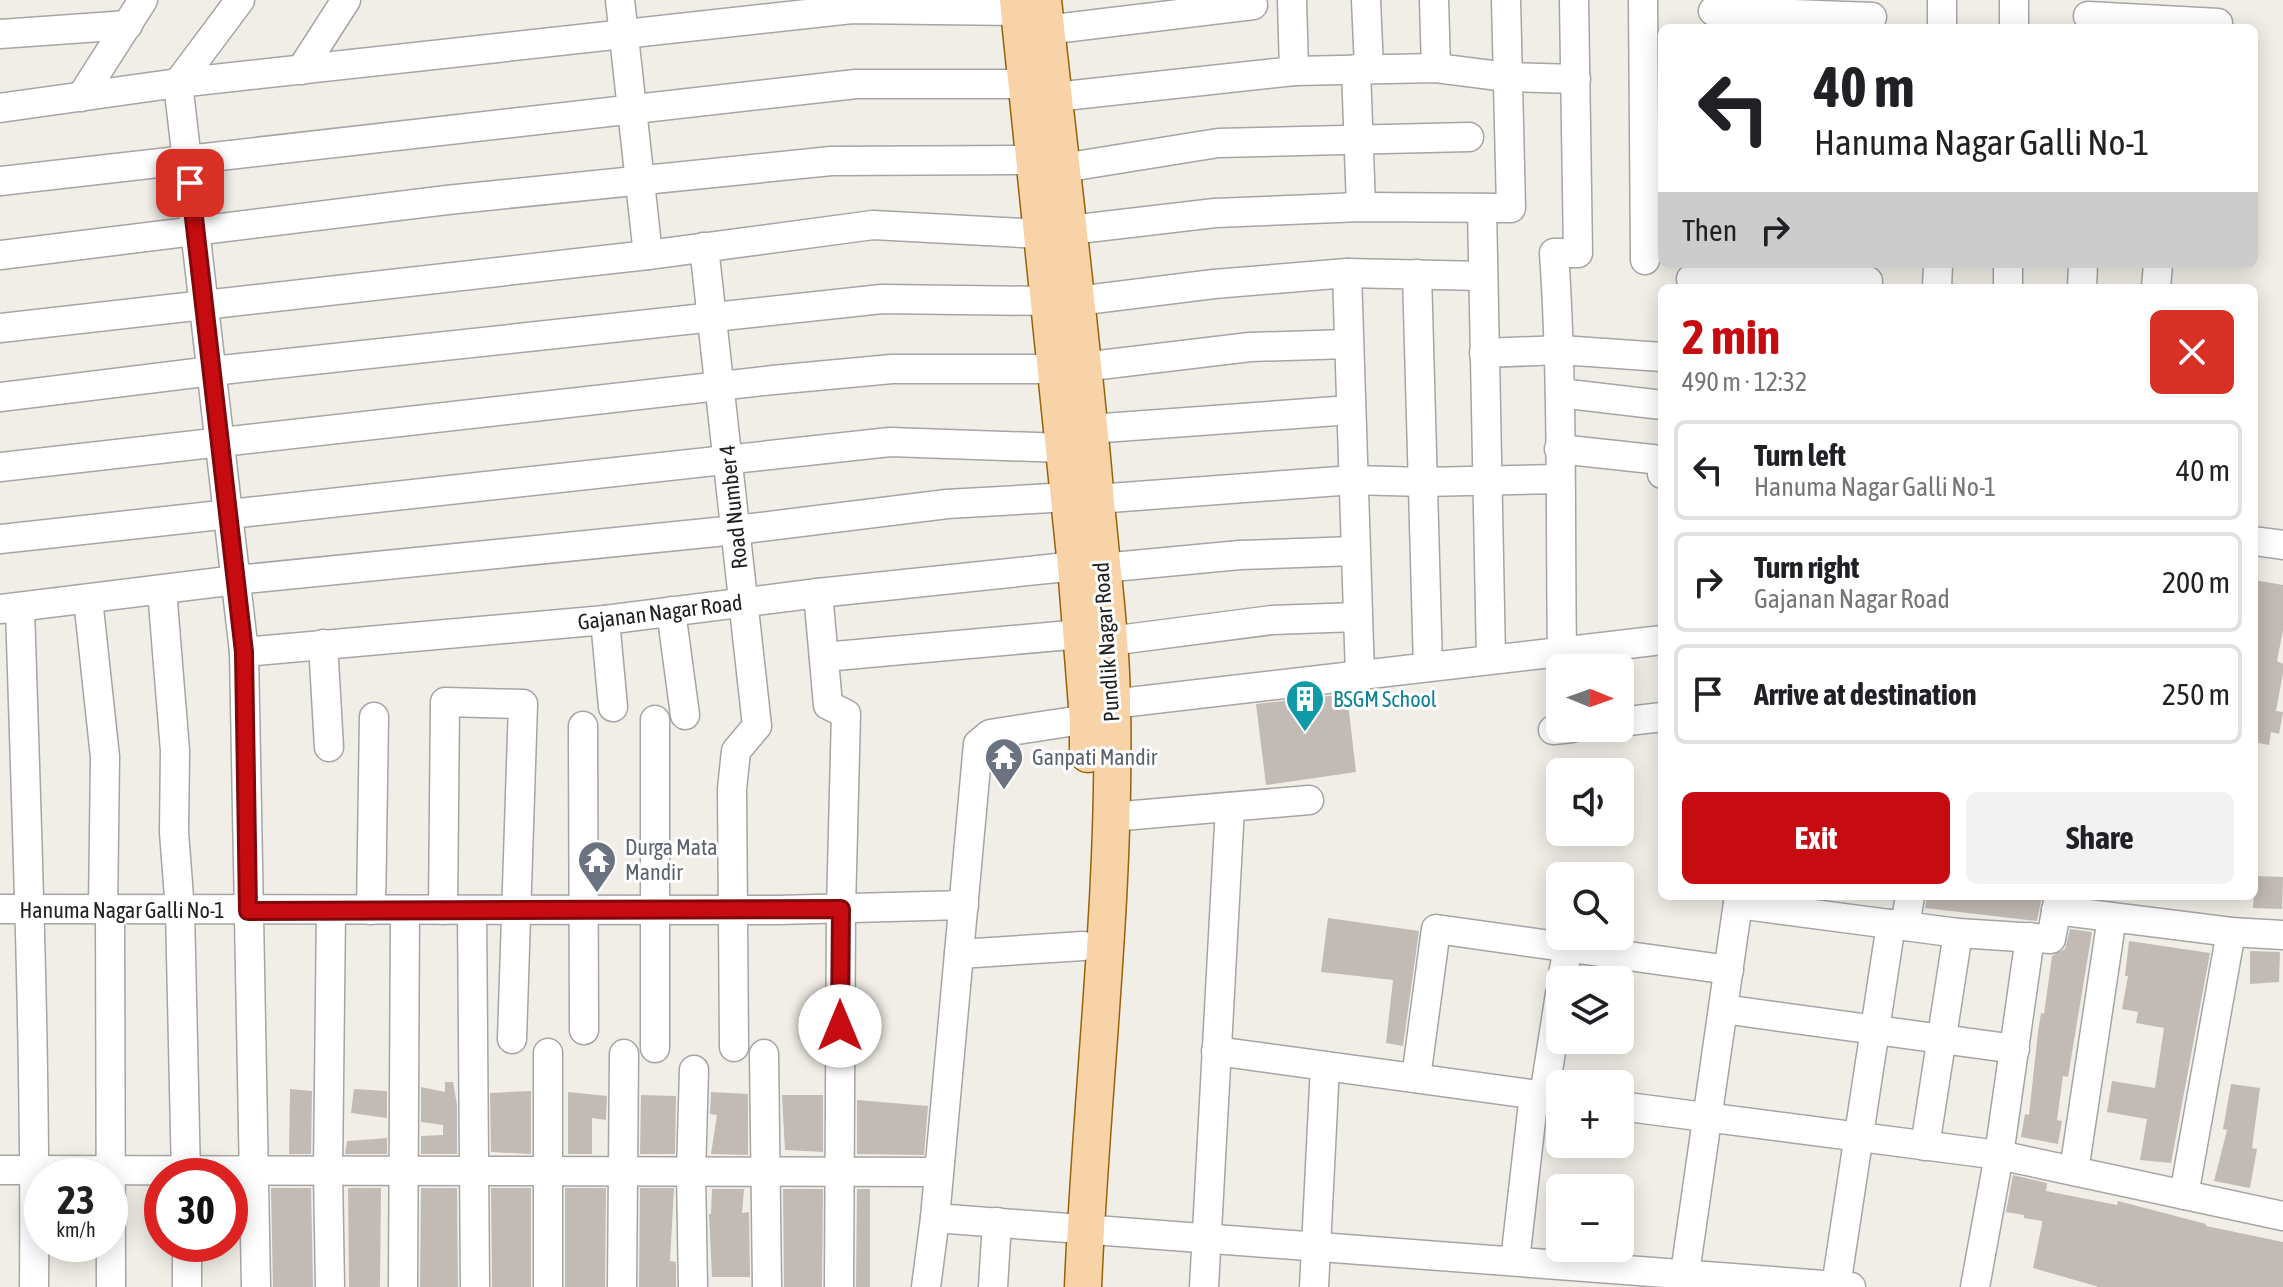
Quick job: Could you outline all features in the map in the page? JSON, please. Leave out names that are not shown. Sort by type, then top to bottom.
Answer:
[{"type":"main road","name":"Pundlik Nagar Road","points":[[1031,10],[1041,90],[1044,167],[1056,232],[1077,438],[1111,817],[1109,906],[1074,1227],[1059,1287]]},
{"type":"main road","name":"Pundlik Nagar Road","points":[[1083,1287],[1074,1227],[1083,946],[1100,712]]},
{"type":"street","points":[[81,97],[143,0]]},
{"type":"street","points":[[240,0],[178,83],[244,652],[256,1287]]},
{"type":"street","points":[[301,70],[346,0]]},
{"type":"street","points":[[620,0],[648,255]]},
{"type":"street","points":[[1292,0],[1294,71]]},
{"type":"street","points":[[1361,207],[1358,140],[1366,0]]},
{"type":"street","points":[[1434,0],[1436,68]]},
{"type":"street","points":[[0,328],[648,255],[873,225],[1056,232],[1215,213],[1361,207],[1511,208],[1506,0]]},
{"type":"street","points":[[1562,651],[1559,479],[1561,350],[1554,253],[1578,253],[1574,0]]},
{"type":"street","points":[[1643,0],[1645,260]]},
{"type":"street","points":[[1942,0],[1942,24]]},
{"type":"street","points":[[2014,0],[2014,24]]},
{"type":"street","points":[[0,108],[178,83],[852,9],[1031,10],[1253,5]]},
{"type":"street","points":[[1713,11],[1872,15]]},
{"type":"street","points":[[2088,15],[2218,23]]},
{"type":"street","points":[[0,34],[128,25]]},
{"type":"street","points":[[0,181],[856,84],[1041,90],[1294,71],[1436,68],[1507,77],[1576,79]]},
{"type":"street","points":[[0,255],[196,229],[831,161],[1044,167],[1218,143],[1469,137]]},
{"type":"street","points":[[1482,208],[1491,659]]},
{"type":"street","name":"Road Number 4","points":[[704,247],[757,726],[736,751],[732,789],[734,1047]]},
{"type":"street","points":[[0,397],[212,371],[882,299],[1062,301],[1347,273],[1483,276]]},
{"type":"street","points":[[1347,273],[1360,676]]},
{"type":"street","points":[[1417,274],[1428,667]]},
{"type":"street","points":[[1691,279],[1868,278]]},
{"type":"street","points":[[0,467],[892,369],[1069,368],[1250,347],[1348,344]]},
{"type":"street","points":[[1484,353],[1561,350],[1658,357]]},
{"type":"street","points":[[1560,393],[1658,405]]},
{"type":"street","points":[[0,539],[890,442],[1077,438],[1350,410]]},
{"type":"street","points":[[1559,449],[1658,460]]},
{"type":"street","points":[[35,1158],[30,910],[10,608],[236,580],[736,530],[947,504],[1353,480],[1559,479]]},
{"type":"street","points":[[2258,542],[2283,545]]},
{"type":"street","name":"Gajanan Nagar Road","points":[[244,652],[605,620],[818,593],[1089,567],[1240,555],[1355,551]]},
{"type":"street","points":[[162,590],[175,751],[174,832],[180,910],[186,1158]]},
{"type":"street","points":[[818,593],[828,705],[846,714],[841,909],[839,1287]]},
{"type":"street","points":[[88,599],[105,757],[111,1158]]},
{"type":"street","points":[[671,611],[685,715]]},
{"type":"street","points":[[824,657],[1096,638],[1272,620],[1357,617]]},
{"type":"street","points":[[605,620],[613,707]]},
{"type":"street","points":[[926,1287],[978,744],[990,734],[1100,712],[1428,667],[1658,640]]},
{"type":"street","points":[[323,644],[320,747],[373,747]]},
{"type":"street","points":[[443,910],[445,702],[523,704],[512,1039]]},
{"type":"street","points":[[371,910],[374,717]]},
{"type":"street","points":[[1634,720],[1658,717]]},
{"type":"street","points":[[655,720],[655,1048]]},
{"type":"street","points":[[583,726],[584,1030]]},
{"type":"street","points":[[1111,817],[1309,800]]},
{"type":"street","points":[[1204,1287],[1230,807]]},
{"type":"street","points":[[1684,1281],[1739,900],[1958,933],[2051,939],[2058,903],[2112,917],[2231,932],[2283,935]]},
{"type":"street","points":[[935,1218],[1316,1246],[1529,1270],[1684,1281],[1844,1286],[1857,1137],[1873,1029],[1898,925],[1908,900]]},
{"type":"street","name":"Hanuma Nagar Galli No-1","points":[[0,909],[734,910],[964,905]]},
{"type":"street","points":[[330,1287],[331,910]]},
{"type":"street","points":[[403,1287],[405,910]]},
{"type":"street","points":[[472,910],[475,1287]]},
{"type":"street","points":[[2074,1171],[2112,917]]},
{"type":"street","points":[[1416,1078],[1436,929],[1546,944]]},
{"type":"street","points":[[2184,1195],[2231,932]]},
{"type":"street","points":[[1925,1146],[1958,933]]},
{"type":"street","points":[[1975,1287],[1999,1155],[2030,937]]},
{"type":"street","points":[[959,954],[1083,946]]},
{"type":"street","points":[[1589,950],[1729,970]]},
{"type":"street","points":[[1723,1009],[2015,1049]]},
{"type":"street","points":[[1216,1051],[1546,1096],[1529,1270]]},
{"type":"street","points":[[548,1053],[548,1287]]},
{"type":"street","points":[[622,1287],[624,1054]]},
{"type":"street","points":[[764,1054],[767,1287]]},
{"type":"street","points":[[1314,1287],[1325,1066]]},
{"type":"street","points":[[693,1287],[691,1173],[694,1070]]},
{"type":"street","points":[[1634,1108],[1999,1155],[2283,1216]]},
{"type":"street","points":[[0,1170],[24,1170]]},
{"type":"street","points":[[248,1171],[939,1172]]},
{"type":"street","points":[[993,1287],[997,1222]]},
{"type":"street","points":[[34,1262],[34,1287]]},
{"type":"street","points":[[111,1262],[111,1287]]},
{"type":"street","points":[[187,1262],[187,1287]]},
{"type":"building","points":[[2258,581],[2283,585],[2283,630],[2277,661],[2283,664],[2283,673],[2276,711],[2283,712],[2279,734],[2271,732],[2269,745],[2258,743]]},
{"type":"building","name":"BSGM School","points":[[1347,694],[1356,772],[1266,785],[1256,704]]},
{"type":"building","points":[[2258,876],[2283,877],[2282,909],[2253,908],[2254,900],[2258,900]]},
{"type":"building","points":[[1926,900],[2041,900],[2037,921],[1925,908]]},
{"type":"building","points":[[1328,918],[1419,931],[1403,1046],[1386,1043],[1393,980],[1321,972]]},
{"type":"building","points":[[2070,929],[2092,932],[2068,1077],[2063,1076],[2057,1120],[2062,1121],[2058,1144],[2021,1137],[2025,1114],[2029,1115],[2038,1032],[2041,1013],[2044,1014],[2052,956],[2065,949]]},
{"type":"building","points":[[2129,941],[2210,953],[2171,1163],[2140,1160],[2147,1119],[2107,1112],[2112,1081],[2155,1088],[2164,1028],[2136,1023],[2138,1012],[2122,1009],[2128,976],[2125,976]]},
{"type":"building","points":[[2250,951],[2280,952],[2279,982],[2250,984]]},
{"type":"building","points":[[445,1082],[453,1082],[457,1105],[457,1154],[421,1154],[421,1136],[443,1135],[443,1125],[421,1122],[421,1087],[445,1092]]},
{"type":"building","points":[[2231,1084],[2260,1088],[2252,1148],[2257,1149],[2250,1188],[2214,1181],[2227,1130],[2223,1129]]},
{"type":"building","points":[[290,1089],[312,1091],[311,1154],[289,1154]]},
{"type":"building","points":[[354,1089],[387,1091],[387,1118],[351,1113]]},
{"type":"building","points":[[531,1091],[531,1154],[491,1152],[490,1093]]},
{"type":"building","points":[[568,1092],[607,1096],[606,1120],[592,1118],[592,1154],[568,1154]]},
{"type":"building","points":[[711,1092],[748,1094],[748,1155],[711,1154],[717,1115],[710,1114]]},
{"type":"building","points":[[641,1095],[676,1096],[675,1154],[640,1154]]},
{"type":"building","points":[[782,1095],[823,1095],[823,1152],[785,1150]]},
{"type":"building","points":[[857,1100],[928,1106],[924,1155],[857,1154]]},
{"type":"building","points":[[387,1138],[387,1154],[345,1154],[347,1141]]},
{"type":"building","points":[[2013,1175],[2047,1183],[2046,1191],[2117,1205],[2118,1201],[2206,1226],[2283,1242],[2283,1287],[2099,1287],[2033,1268],[2042,1221],[2006,1212]]},
{"type":"building","points":[[271,1188],[311,1188],[313,1287],[273,1287]]},
{"type":"building","points":[[348,1188],[381,1188],[380,1287],[349,1287]]},
{"type":"building","points":[[421,1188],[457,1188],[458,1287],[420,1287]]},
{"type":"building","points":[[491,1188],[531,1188],[531,1287],[492,1287]]},
{"type":"building","points":[[565,1188],[606,1188],[605,1287],[565,1287]]},
{"type":"building","points":[[640,1188],[674,1188],[670,1261],[676,1262],[676,1287],[639,1287]]},
{"type":"building","points":[[712,1189],[744,1189],[742,1213],[749,1212],[750,1277],[712,1277],[709,1214]]},
{"type":"building","points":[[783,1189],[823,1189],[822,1287],[784,1287]]},
{"type":"building","points":[[857,1189],[870,1189],[870,1287],[856,1287]]},
{"type":"place","name":"BSGM School","points":[[1305,733]]},
{"type":"place","name":"Ganpati Mandir","points":[[1004,791]]},
{"type":"place","name":"Durga Mata Mandir","points":[[597,894]]},
{"type":"route","points":[[190,183],[244,652],[248,911],[841,909],[840,1026]]}]
